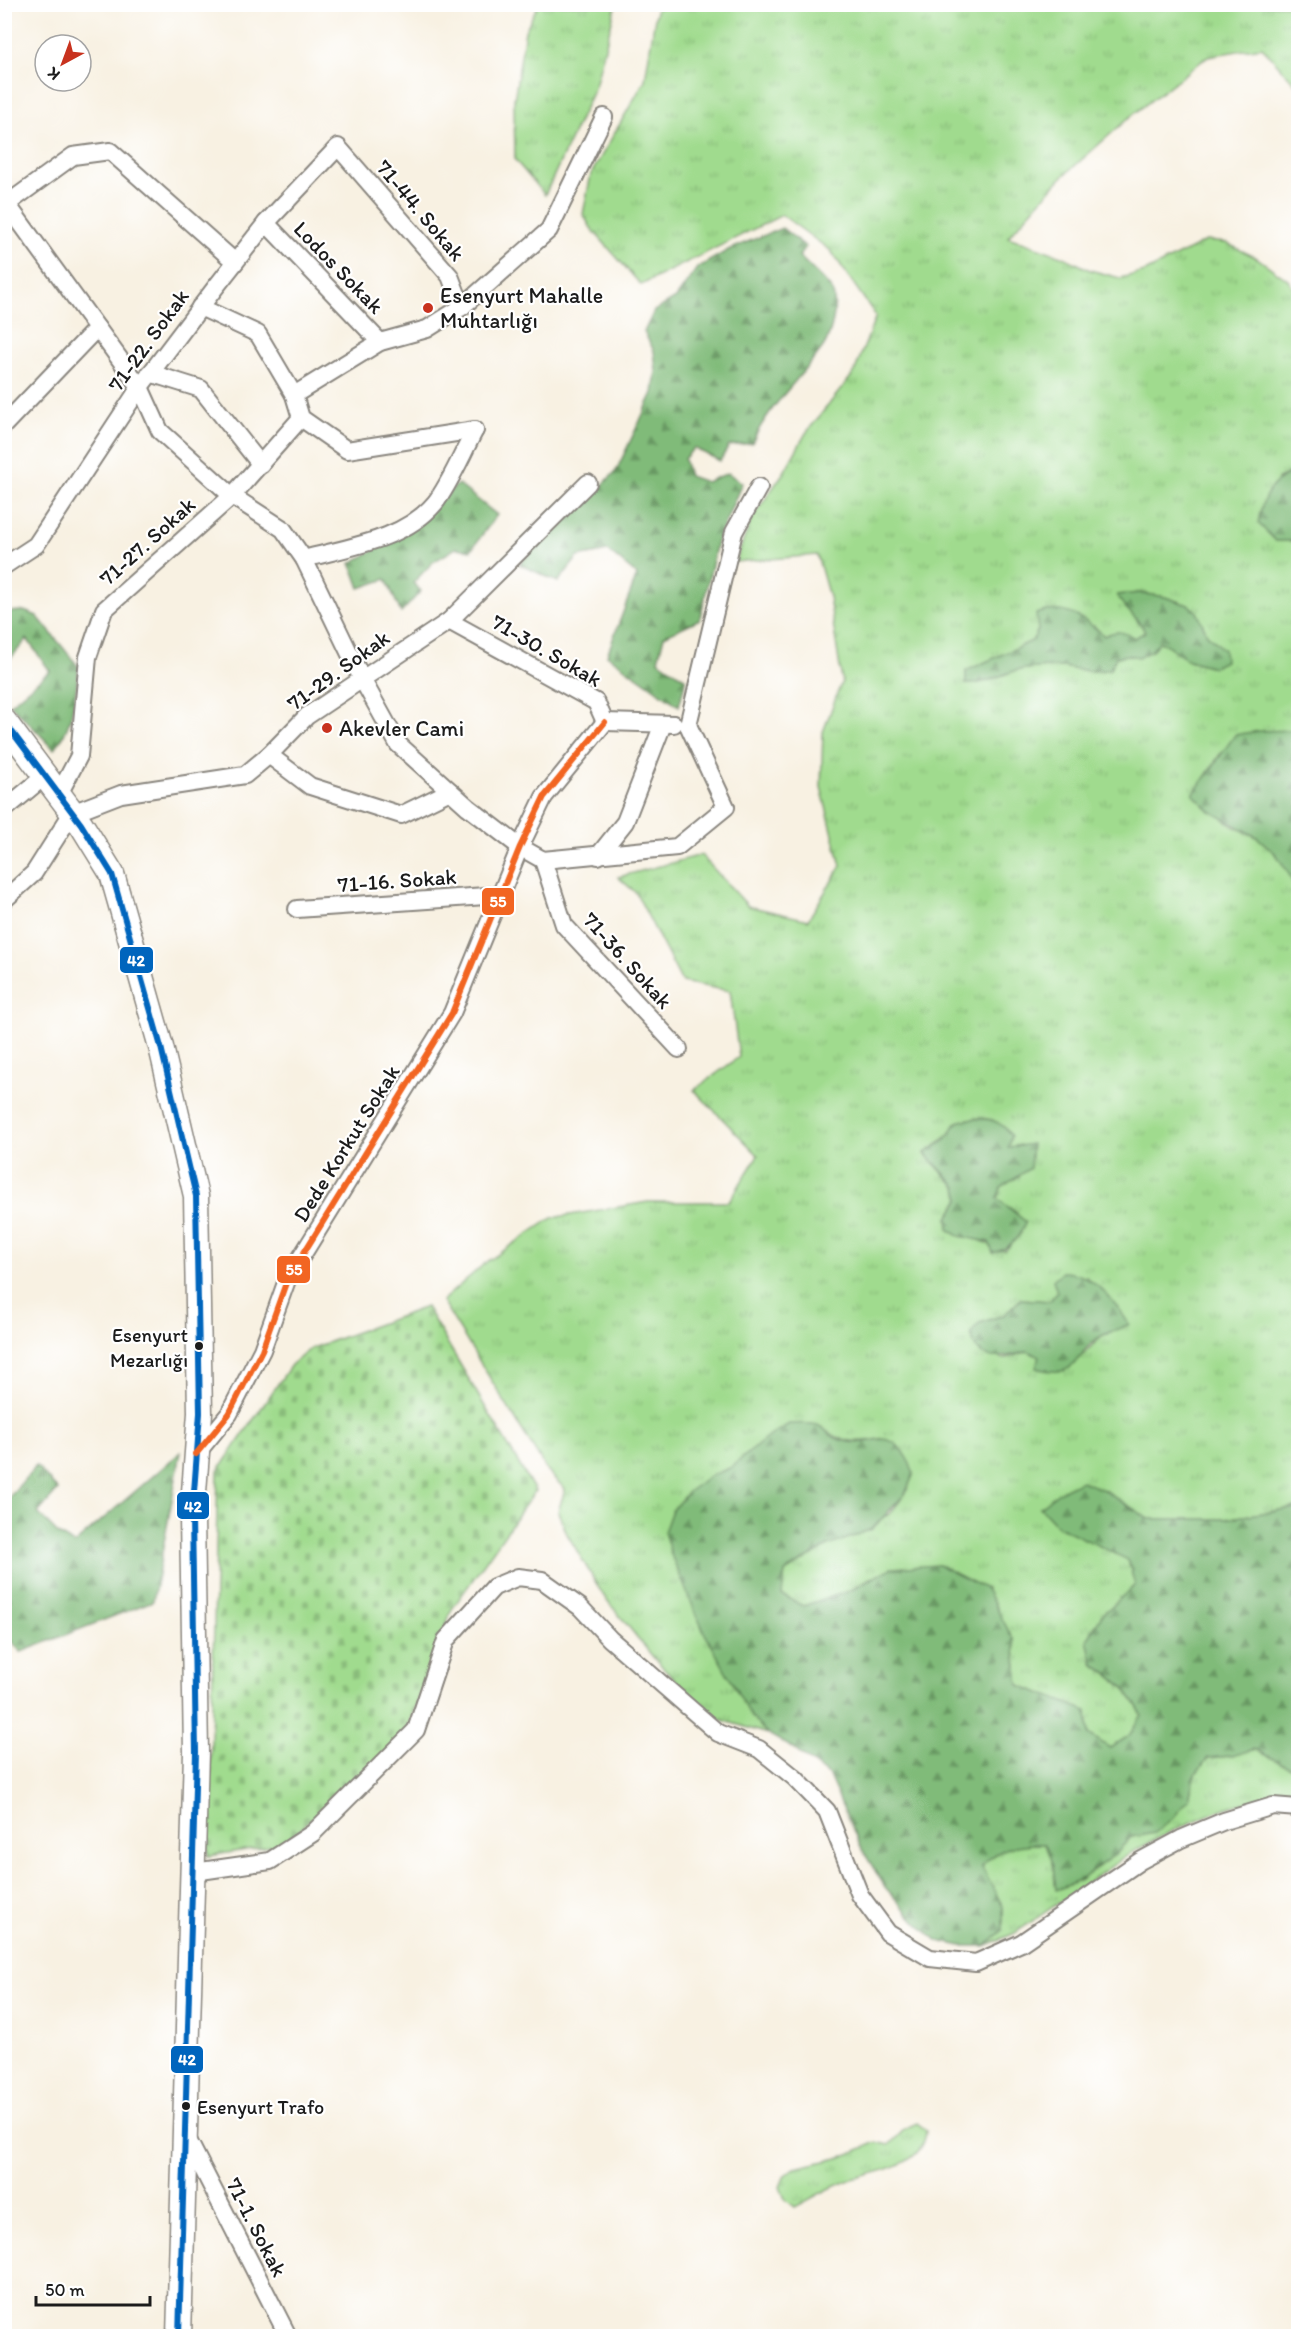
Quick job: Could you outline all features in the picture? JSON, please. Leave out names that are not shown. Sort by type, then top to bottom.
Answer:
[{"type":"street","points":[[294,395],[380,342],[427,329],[462,307],[549,230],[604,117]]},
{"type":"street","name":"71-44. Sokak","points":[[338,147],[450,276],[462,307]]},
{"type":"street","name":"71-22. Sokak","points":[[4,566],[36,544],[140,387],[200,307],[266,223],[338,147]]},
{"type":"street","points":[[235,262],[110,151],[73,156],[7,204],[140,387],[160,431],[232,496],[283,529],[304,559],[362,679],[398,744],[450,791],[520,847],[543,860],[677,847],[726,807],[688,725],[734,532],[759,487]]},
{"type":"street","name":"Lodos Sokak","points":[[266,223],[380,342]]},
{"type":"street","points":[[200,307],[258,334],[294,395],[301,418],[347,450],[475,430],[435,503],[409,524],[375,540],[304,559]]},
{"type":"street","points":[[4,425],[97,328]]},
{"type":"street","points":[[150,373],[201,389],[261,465]]},
{"type":"street","name":"71-27. Sokak","points":[[4,900],[34,873],[59,794],[79,756],[88,657],[104,610],[232,496],[301,418]]},
{"type":"street","name":"71-29. Sokak","points":[[59,794],[121,794],[245,775],[269,755],[307,716],[448,621],[588,483]]},
{"type":"street","name":"71-30. Sokak","points":[[448,621],[596,702],[605,722],[688,725]]},
{"type":"street","points":[[4,721],[59,794],[112,874],[161,1047],[196,1196],[200,1413],[192,1518],[196,1752],[187,2138],[179,2337]]},
{"type":"street","name":"Dede Korkut Sokak","points":[[196,1454],[229,1414],[262,1350],[287,1281],[452,1013],[520,847],[544,797],[605,722]]},
{"type":"street","points":[[598,856],[625,822],[663,724]]},
{"type":"street","points":[[269,755],[310,786],[401,815],[450,791]]},
{"type":"street","points":[[4,810],[59,794]]},
{"type":"street","name":"71-36. Sokak","points":[[543,860],[564,925],[679,1049]]},
{"type":"street","name":"71-16. Sokak","points":[[297,909],[500,895]]},
{"type":"street","points":[[194,1872],[270,1861],[313,1833],[416,1730],[446,1640],[494,1587],[518,1577],[542,1580],[580,1607],[610,1639],[718,1732],[759,1749],[795,1778],[827,1811],[860,1895],[888,1933],[930,1958],[976,1962],[1021,1943],[1140,1861],[1181,1839],[1224,1821],[1274,1806],[1299,1808]]},
{"type":"street","name":"71-1. Sokak","points":[[187,2138],[288,2337]]},
{"type":"green space","points":[[538,5],[616,5],[595,86],[545,195],[515,160],[514,100],[525,31]]},
{"type":"green space","points":[[657,5],[1298,5],[1298,87],[1262,47],[1208,56],[1131,116],[1060,179],[1008,237],[1064,257],[1090,270],[1120,278],[1145,272],[1206,241],[1226,243],[1257,258],[1288,280],[1298,295],[1298,468],[1278,479],[1276,541],[1298,541],[1298,730],[1283,731],[1220,754],[1194,794],[1233,826],[1257,837],[1276,854],[1290,874],[1298,896],[1298,1507],[1225,1519],[1149,1519],[1104,1490],[1040,1507],[1058,1526],[1128,1559],[1135,1585],[1101,1616],[1093,1664],[1122,1686],[1142,1715],[1129,1736],[1110,1748],[1089,1734],[1086,1711],[1019,1685],[1014,1641],[986,1589],[939,1565],[870,1578],[847,1592],[803,1606],[781,1595],[785,1572],[826,1547],[890,1514],[905,1494],[914,1473],[884,1438],[864,1441],[841,1439],[817,1425],[748,1454],[730,1468],[708,1477],[685,1582],[703,1630],[752,1718],[768,1734],[712,1717],[653,1657],[603,1595],[567,1534],[558,1512],[565,1489],[548,1472],[442,1301],[485,1263],[552,1218],[648,1202],[729,1202],[758,1155],[694,1090],[739,1057],[730,991],[682,982],[636,893],[618,877],[701,855],[748,906],[808,920],[841,866],[821,787],[823,732],[842,681],[829,597],[817,555],[735,562],[752,518],[784,472],[806,433],[854,373],[876,316],[831,251],[782,215],[641,285],[591,228],[583,214],[591,174],[645,80]],"holes":[[[1141,593],[1165,597],[1188,605],[1197,612],[1207,634],[1224,650],[1213,667],[1187,659],[1168,645],[1159,642],[1151,651],[1116,657],[1110,669],[1092,671],[1063,667],[1025,669],[982,682],[966,684],[966,671],[1032,641],[1038,630],[1094,626],[1104,636],[1135,638],[1145,632],[1143,627],[1117,595]],[[969,1119],[993,1120],[1007,1148],[1020,1145],[1011,1180],[1001,1188],[997,1199],[1017,1213],[1021,1233],[1005,1251],[977,1239],[948,1218],[960,1199],[957,1188],[925,1154]],[[1086,1276],[1122,1313],[1118,1330],[1101,1338],[1063,1371],[1028,1351],[1005,1359],[982,1354],[979,1323],[1004,1315],[1021,1299],[1050,1301],[1057,1292]]]},
{"type":"green space","points":[[782,228],[806,247],[799,256],[831,289],[834,299],[833,321],[823,347],[767,417],[752,443],[729,446],[720,461],[694,448],[684,459],[689,476],[706,482],[728,473],[742,483],[717,542],[700,619],[664,636],[658,660],[686,679],[679,706],[607,655],[637,575],[608,551],[578,557],[558,582],[519,564],[569,511],[595,493],[616,471],[653,393],[656,371],[654,351],[644,332],[654,311],[676,298],[697,268],[730,249]]},
{"type":"green space","points":[[1298,468],[1298,541],[1276,541],[1258,523],[1263,503],[1275,484]]},
{"type":"green space","points":[[458,484],[497,515],[471,550],[456,548],[433,562],[413,583],[421,591],[401,613],[386,579],[360,588],[351,563],[401,535]]},
{"type":"green space","points":[[1141,593],[1165,597],[1188,605],[1197,612],[1207,634],[1224,650],[1225,661],[1213,667],[1195,662],[1159,642],[1151,651],[1139,657],[1128,655],[1116,657],[1110,669],[1092,671],[1054,667],[1025,669],[982,682],[966,684],[966,671],[1032,641],[1038,630],[1036,614],[1046,611],[1073,614],[1089,623],[1104,636],[1120,632],[1135,638],[1145,632],[1117,595]]},
{"type":"green space","points":[[24,611],[37,616],[79,667],[70,721],[54,749],[10,704],[50,671],[27,639],[5,665],[5,612]]},
{"type":"green space","points":[[1298,730],[1298,896],[1289,874],[1276,854],[1257,837],[1210,811],[1193,794],[1235,735],[1259,731]]},
{"type":"green space","points":[[969,1119],[988,1119],[1003,1126],[1011,1136],[1008,1148],[1032,1144],[1030,1168],[1001,1188],[997,1198],[1026,1222],[1013,1242],[993,1253],[989,1242],[959,1236],[949,1230],[948,1218],[960,1199],[957,1187],[925,1153],[944,1141],[957,1122]]},
{"type":"green space","points":[[1062,1272],[1073,1273],[1092,1282],[1109,1297],[1129,1324],[1098,1338],[1089,1345],[1074,1364],[1061,1371],[1036,1368],[1039,1356],[1028,1351],[1010,1356],[992,1357],[979,1351],[971,1333],[980,1323],[1004,1315],[1021,1299],[1050,1301],[1057,1292],[1053,1280]]},
{"type":"green space","points":[[426,1307],[535,1491],[452,1609],[405,1735],[283,1844],[208,1856],[218,1471],[291,1365],[310,1349]]},
{"type":"green space","points":[[789,1424],[817,1425],[836,1438],[850,1442],[889,1440],[897,1445],[905,1455],[914,1473],[905,1494],[872,1529],[826,1547],[785,1572],[782,1595],[803,1606],[847,1592],[891,1568],[939,1565],[986,1589],[1014,1641],[1019,1685],[1087,1711],[1089,1734],[1110,1748],[1129,1736],[1142,1715],[1122,1686],[1093,1664],[1087,1640],[1101,1616],[1135,1585],[1128,1560],[1058,1526],[1040,1507],[1059,1492],[1081,1481],[1104,1490],[1149,1519],[1225,1519],[1298,1507],[1298,1772],[1255,1749],[1232,1756],[1208,1758],[1194,1776],[1189,1799],[1174,1817],[1155,1833],[1131,1837],[1115,1854],[1079,1881],[1056,1890],[1053,1866],[1045,1844],[1026,1844],[1002,1850],[981,1866],[1003,1907],[1003,1930],[985,1946],[961,1946],[938,1941],[918,1924],[885,1887],[860,1846],[829,1776],[791,1747],[768,1734],[752,1718],[703,1630],[672,1557],[664,1532],[672,1510],[689,1491],[708,1477],[730,1468],[769,1436]]},
{"type":"green space","points":[[181,1452],[153,1601],[21,1652],[5,1634],[5,1502],[36,1466],[58,1490],[38,1513],[58,1534],[74,1544]]},
{"type":"green space","points":[[1255,1749],[1298,1772],[1298,1797],[1272,1794],[1220,1810],[1176,1829],[1134,1851],[1015,1933],[985,1946],[1003,1930],[1003,1907],[981,1866],[996,1854],[1017,1845],[1045,1844],[1053,1866],[1056,1889],[1079,1881],[1115,1854],[1131,1837],[1155,1833],[1189,1799],[1194,1776],[1208,1758],[1232,1756]]},
{"type":"green space","points":[[917,2123],[926,2130],[924,2142],[918,2152],[909,2159],[886,2170],[843,2183],[795,2207],[785,2199],[780,2187],[785,2175],[795,2168],[842,2157],[876,2142],[889,2145],[906,2128]]},
{"type":"transit line","name":"42","points":[[4,721],[81,824],[112,874],[161,1047],[196,1196],[200,1413],[192,1518],[196,1752],[179,2336]]},
{"type":"transit line","name":"55","points":[[196,1454],[229,1414],[262,1350],[287,1280],[452,1013],[520,847],[544,797],[605,722]]},
{"type":"place","name":"Esenyurt Mahalle Muhtarlığı","points":[[428,308]]},
{"type":"place","name":"Akevler Cami","points":[[327,728]]},
{"type":"place","name":"Esenyurt Mezarlığı","points":[[199,1346]]},
{"type":"place","name":"Esenyurt Trafo","points":[[186,2106]]}]
